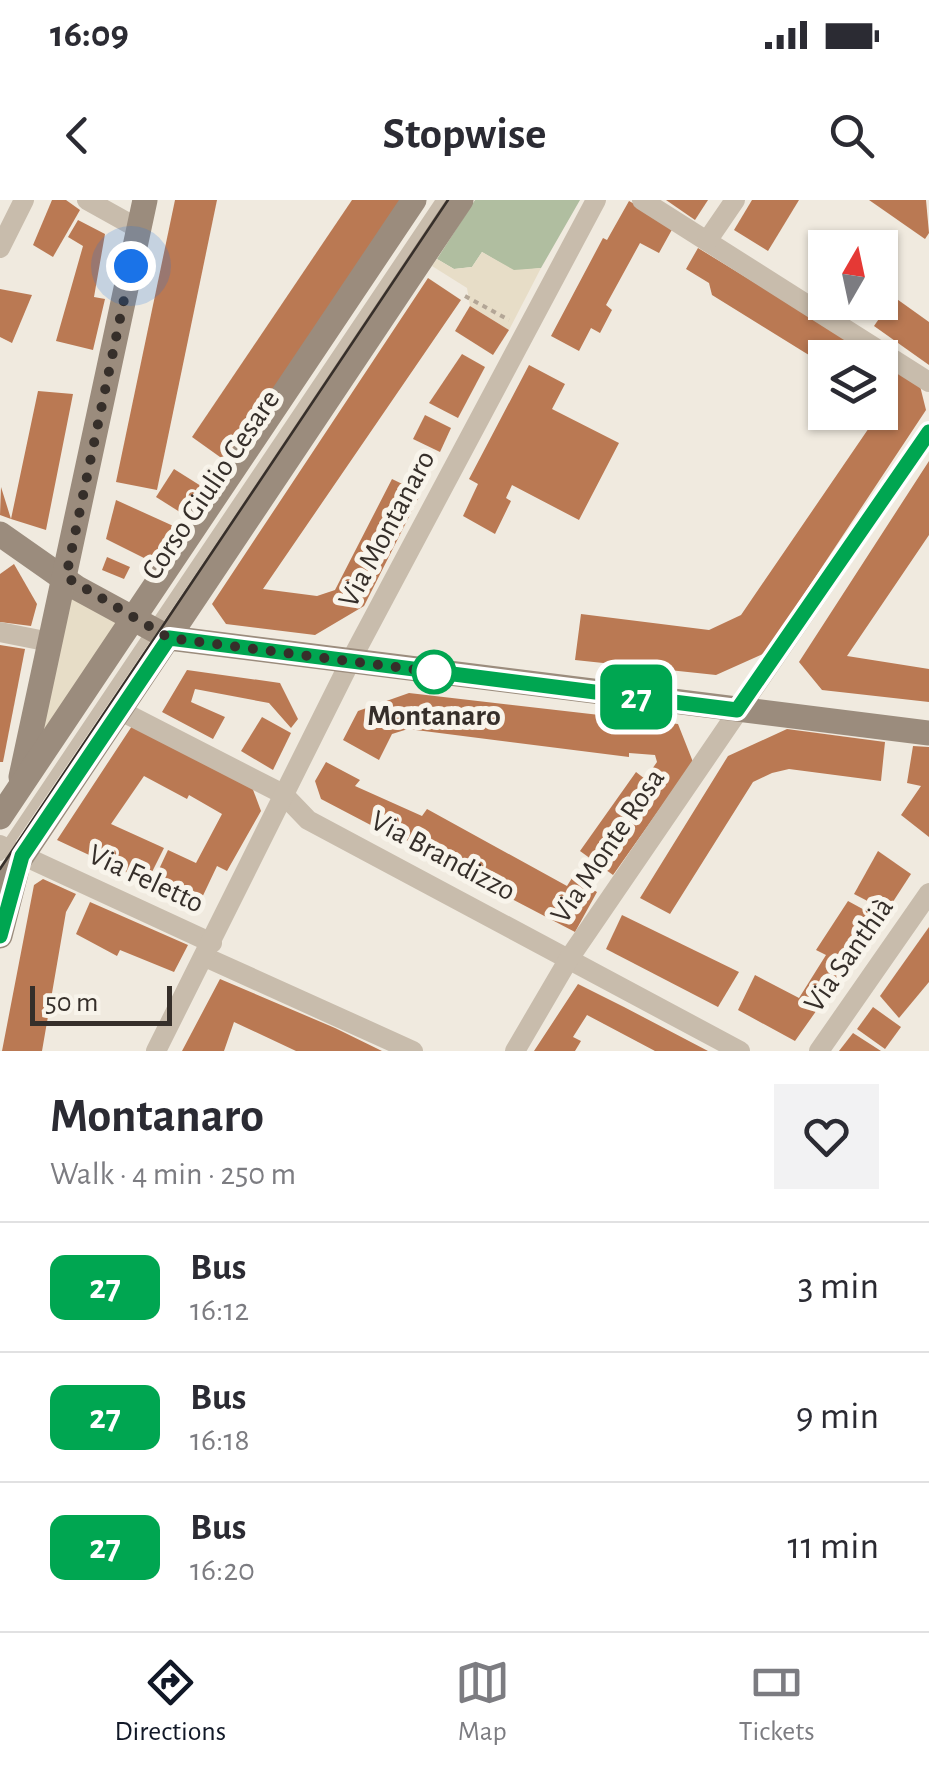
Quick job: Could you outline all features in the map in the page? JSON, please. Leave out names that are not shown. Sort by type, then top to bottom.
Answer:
[{"type":"main road","points":[[18,792],[144,200]]},
{"type":"main road","name":"Corso Giulio Cesare","points":[[153,628],[414,200]]},
{"type":"main road","name":"Corso Giulio Cesare","points":[[153,628],[461,200]]},
{"type":"main road","points":[[0,534],[87,594],[153,628],[350,662],[929,733]]},
{"type":"main road","points":[[0,936],[8,860],[122,710],[153,628]]},
{"type":"main road","points":[[0,817],[153,628]]},
{"type":"street","points":[[0,248],[24,200]]},
{"type":"street","points":[[87,200],[139,230]]},
{"type":"street","name":"Via Montanaro","points":[[156,1051],[350,662],[596,200]]},
{"type":"street","points":[[642,200],[929,382]]},
{"type":"street","points":[[707,241],[735,200]]},
{"type":"street","name":"Via Monte Rosa","points":[[515,1051],[570,957],[929,432]]},
{"type":"street","points":[[0,632],[50,642]]},
{"type":"street","name":"Via Brandizzo","points":[[122,710],[283,794],[308,820],[740,1051]]},
{"type":"street","name":"Via Feletto","points":[[8,860],[208,950],[413,1051]]},
{"type":"street","name":"Via Santhià","points":[[818,1051],[929,893]]},
{"type":"lane","name":"Corso Giulio Cesare","points":[[8,860],[153,628],[441,200]]},
{"type":"path","points":[[464,296],[527,331]]},
{"type":"green space","points":[[475,200],[580,200],[541,268],[514,271],[482,252],[472,267],[454,269],[437,259]]},
{"type":"shaded area","points":[[482,252],[514,270],[541,268],[509,330],[470,306],[467,288],[432,266],[437,259],[454,269],[472,267]]},
{"type":"shaded area","points":[[69,587],[129,619],[18,791]]},
{"type":"building","points":[[52,200],[66,200],[80,210],[53,257],[33,245]]},
{"type":"building","points":[[175,200],[217,200],[157,490],[116,482]]},
{"type":"building","points":[[352,200],[401,200],[227,462],[192,437]]},
{"type":"building","points":[[666,200],[708,200],[695,220]]},
{"type":"building","points":[[752,200],[799,200],[768,251],[734,230]]},
{"type":"building","points":[[869,200],[926,200],[929,233],[925,239]]},
{"type":"building","points":[[629,201],[674,226],[659,253],[640,243],[606,305],[612,310],[600,333],[591,328],[579,351],[551,336],[603,238],[607,240]]},
{"type":"building","points":[[78,220],[105,234],[94,297],[105,299],[93,350],[56,341],[83,246],[68,237]]},
{"type":"building","points":[[698,248],[808,315],[808,320],[816,320],[849,340],[808,340],[808,354],[712,295],[709,283],[686,269]]},
{"type":"building","points":[[428,278],[461,300],[263,589],[317,596],[335,590],[392,479],[421,493],[364,606],[315,635],[226,624],[212,604]]},
{"type":"building","points":[[0,289],[32,295],[12,343],[0,337]]},
{"type":"building","points":[[898,300],[929,322],[929,365],[898,340],[874,326],[878,320],[898,320]]},
{"type":"building","points":[[470,306],[509,330],[493,355],[455,331]]},
{"type":"building","points":[[462,354],[485,367],[458,418],[429,403]]},
{"type":"building","points":[[529,365],[565,384],[552,409],[619,443],[579,520],[512,485],[506,498],[511,501],[495,534],[463,516],[478,484],[469,479]]},
{"type":"building","points":[[898,370],[919,382],[926,410],[765,653],[716,675],[575,660],[581,614],[709,630],[741,615],[868,430],[898,430]]},
{"type":"building","points":[[38,391],[73,394],[46,530],[11,519]]},
{"type":"building","points":[[425,415],[451,428],[440,452],[413,439]]},
{"type":"building","points":[[929,461],[929,535],[847,656],[929,669],[929,702],[822,690],[799,662]]},
{"type":"building","points":[[174,469],[201,486],[183,514],[156,497]]},
{"type":"building","points":[[1,487],[11,519],[0,515]]},
{"type":"building","points":[[116,500],[180,529],[154,563],[106,539]]},
{"type":"building","points":[[107,557],[130,567],[124,579],[102,570]]},
{"type":"building","points":[[14,564],[37,604],[31,626],[0,622],[0,574]]},
{"type":"building","points":[[0,645],[25,649],[3,762],[0,762]]},
{"type":"building","points":[[187,670],[280,683],[298,719],[291,728],[269,703],[195,689],[191,702],[225,717],[213,739],[162,712]]},
{"type":"building","points":[[409,693],[678,724],[693,762],[613,875],[580,851],[636,772],[645,779],[657,762],[655,755],[629,753],[629,757],[408,729],[392,734],[379,760],[343,740],[358,711]]},
{"type":"building","points":[[262,717],[291,733],[273,770],[241,751]]},
{"type":"building","points":[[132,726],[252,787],[261,811],[227,871],[217,866],[199,904],[153,882],[168,850],[196,863],[222,814],[189,795],[187,799],[144,776],[111,824],[164,848],[147,882],[57,840]]},
{"type":"building","points":[[787,729],[885,742],[881,781],[789,769],[753,782],[670,914],[640,898],[728,756]]},
{"type":"building","points":[[913,746],[929,747],[929,837],[901,815],[921,786],[907,783]]},
{"type":"building","points":[[326,762],[360,780],[355,786],[422,816],[427,809],[567,886],[572,878],[597,892],[575,932],[321,799],[315,781]]},
{"type":"building","points":[[878,851],[911,874],[887,911],[854,894]]},
{"type":"building","points":[[43,879],[76,894],[66,912],[42,1051],[2,1051],[34,885]]},
{"type":"building","points":[[848,901],[881,919],[795,1041],[738,1010],[755,975],[799,998],[826,955],[816,950]]},
{"type":"building","points":[[90,902],[188,945],[174,972],[120,950],[117,956],[76,934]]},
{"type":"building","points":[[622,915],[739,972],[718,1007],[606,949]]},
{"type":"building","points":[[929,927],[929,982],[899,1018],[880,996]]},
{"type":"building","points":[[220,979],[382,1051],[296,1051],[234,1022],[224,1051],[182,1051]]},
{"type":"building","points":[[578,984],[708,1051],[655,1051],[587,1015],[573,1037],[581,1041],[575,1051],[534,1051]]},
{"type":"building","points":[[873,1007],[901,1027],[885,1049],[857,1029]]},
{"type":"building","points":[[853,1033],[881,1051],[839,1051]]},
{"type":"tram line","points":[[0,869],[448,200]]},
{"type":"bus line","name":"27","points":[[0,936],[22,856],[169,638],[737,710],[929,432]]},
{"type":"place","name":"Montanaro","points":[[434,672]]},
{"type":"route","points":[[131,266],[66,577],[77,588],[169,638],[434,672]]}]
